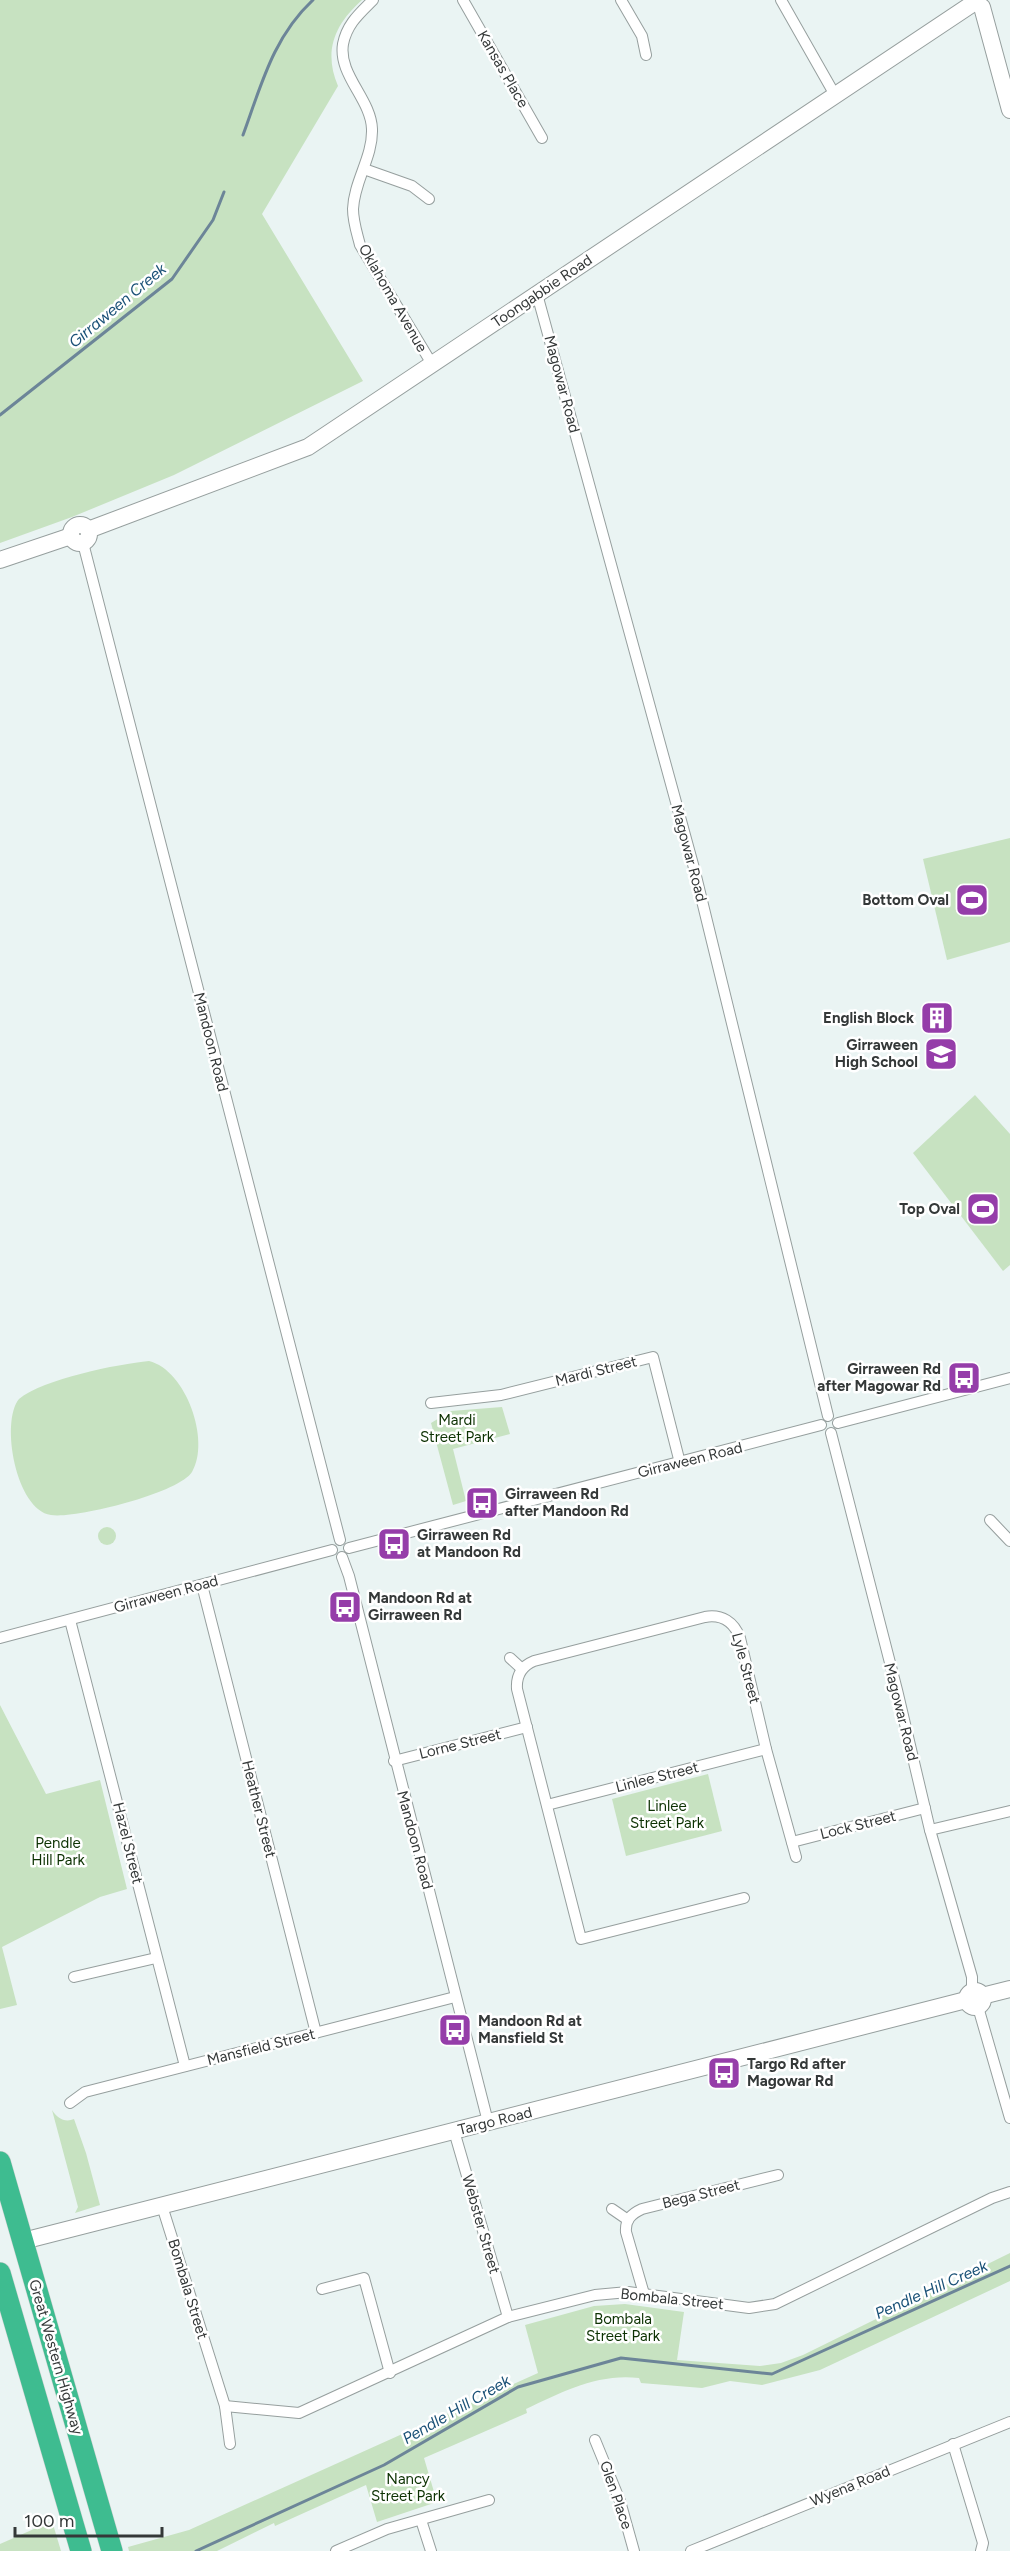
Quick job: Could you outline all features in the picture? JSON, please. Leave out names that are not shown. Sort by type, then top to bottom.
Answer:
[{"type":"highway","name":"Great Western Highway","points":[[0,2163],[112,2551]]},
{"type":"highway","name":"Great Western Highway","points":[[0,2273],[81,2551]]},
{"type":"street","name":"Oklahoma Avenue","points":[[373,0],[349,25],[343,47],[344,65],[368,108],[372,128],[371,145],[353,210],[355,228],[360,245],[432,364]]},
{"type":"street","name":"Kansas Place","points":[[463,0],[542,138]]},
{"type":"street","points":[[621,0],[642,36],[646,55]]},
{"type":"street","points":[[781,0],[835,94]]},
{"type":"street","points":[[977,3],[1010,110]]},
{"type":"street","name":"Toongabbie Road","points":[[0,560],[81,536],[308,447],[835,94],[977,3]]},
{"type":"street","points":[[364,169],[412,186],[429,199]]},
{"type":"street","name":"Magowar Road","points":[[537,294],[693,868],[824,1421]]},
{"type":"street","name":"Mandoon Road","points":[[81,536],[340,1540]]},
{"type":"street","name":"Mardi Street","points":[[431,1403],[501,1395],[653,1357],[680,1462]]},
{"type":"street","points":[[838,1423],[1010,1378]]},
{"type":"street","points":[[836,1418],[837,1428],[831,1433],[825,1431],[824,1421],[836,1418]]},
{"type":"street","name":"Girraween Road","points":[[345,1553],[824,1421]]},
{"type":"street","name":"Magowar Road","points":[[831,1433],[930,1830],[972,1977],[975,1999],[1010,2118]]},
{"type":"street","points":[[990,1520],[1010,1541]]},
{"type":"street","points":[[340,1540],[347,1543],[345,1553],[335,1556],[332,1550],[334,1543],[340,1540]]},
{"type":"street","name":"Girraween Road","points":[[0,1638],[332,1550]]},
{"type":"street","name":"Mandoon Road","points":[[345,1553],[394,1761],[488,2122]]},
{"type":"street","name":"Heather Street","points":[[202,1585],[316,2033]]},
{"type":"street","name":"Lyle Street","points":[[522,1670],[534,1661],[705,1617],[719,1617],[731,1623],[740,1636],[766,1749],[796,1857]]},
{"type":"street","name":"Hazel Street","points":[[70,1620],[185,2066]]},
{"type":"street","points":[[510,1658],[522,1670],[516,1683],[581,1939],[744,1898]]},
{"type":"street","name":"Lorne Street","points":[[394,1761],[526,1727]]},
{"type":"street","name":"Linlee Street","points":[[547,1805],[766,1749]]},
{"type":"street","name":"Lock Street","points":[[792,1842],[925,1808]]},
{"type":"street","points":[[930,1830],[1010,1811]]},
{"type":"street","points":[[74,1977],[156,1958]]},
{"type":"street","name":"Targo Road","points":[[23,2241],[1010,1989]]},
{"type":"street","name":"Mansfield Street","points":[[70,2103],[85,2091],[456,1997]]},
{"type":"street","name":"Webster Street","points":[[454,2132],[508,2317]]},
{"type":"street","name":"Bega Street","points":[[628,2220],[642,2209],[778,2175]]},
{"type":"street","name":"Bombala Street","points":[[225,2406],[299,2413],[508,2317],[595,2295],[628,2292],[741,2307],[769,2305],[992,2198],[1010,2192]]},
{"type":"street","name":"Bombala Street","points":[[162,2206],[225,2406],[230,2444]]},
{"type":"street","points":[[612,2209],[628,2220],[626,2232],[644,2294]]},
{"type":"street","points":[[322,2289],[364,2278],[390,2373]]},
{"type":"street","name":"Wyena Road","points":[[691,2551],[1010,2421]]},
{"type":"street","name":"Glen Place","points":[[595,2440],[620,2501],[634,2551]]},
{"type":"street","points":[[953,2444],[983,2543],[981,2551]]},
{"type":"street","points":[[336,2551],[387,2529],[489,2500]]},
{"type":"street","points":[[421,2520],[431,2551]]},
{"type":"green space","points":[[0,0],[362,0],[345,19],[334,39],[332,61],[338,86],[262,214],[363,381],[174,475],[72,517],[0,543]]},
{"type":"green space","name":"Bottom Oval","points":[[1010,838],[1010,942],[947,960],[923,859]]},
{"type":"green space","name":"Top Oval","points":[[975,1095],[1010,1134],[1010,1265],[1003,1271],[913,1153]]},
{"type":"green space","points":[[149,1361],[162,1367],[174,1378],[192,1408],[198,1443],[197,1459],[192,1472],[168,1488],[103,1509],[64,1515],[51,1515],[39,1510],[20,1482],[15,1464],[11,1426],[13,1410],[19,1399],[45,1385],[63,1379],[119,1365]]},
{"type":"green space","name":"Mardi Street Park","points":[[502,1407],[510,1434],[453,1449],[466,1501],[453,1505],[431,1423],[451,1411]]},
{"type":"green space","points":[[107,1527],[115,1532],[116,1536],[111,1544],[107,1545],[99,1540],[98,1536],[103,1528]]},
{"type":"green space","name":"Pendle Hill Park","points":[[0,1705],[46,1794],[100,1780],[127,1889],[100,1897],[2,1947],[17,2005],[0,2009]]},
{"type":"green space","name":"Linlee Street Park","points":[[708,1774],[722,1831],[626,1856],[612,1799]]},
{"type":"green space","points":[[52,2110],[61,2119],[74,2119],[100,2205],[75,2213],[78,2207]]},
{"type":"green space","points":[[1010,2253],[1010,2281],[820,2370],[762,2385],[730,2381],[702,2388],[641,2383],[639,2378],[609,2378],[581,2385],[553,2396],[526,2409],[527,2413],[424,2458],[437,2502],[377,2522],[366,2485],[275,2526],[274,2523],[217,2551],[129,2551],[128,2547],[189,2530],[538,2373],[525,2325],[594,2306],[625,2304],[684,2312],[677,2360],[760,2366],[781,2363],[803,2355]]},
{"type":"green space","points":[[52,2521],[61,2551],[0,2551],[0,2544]]},
{"type":"waterway","name":"Girraween Creek","points":[[243,135],[278,46],[299,14],[313,0]]},
{"type":"waterway","name":"Girraween Creek","points":[[0,415],[172,279],[213,220],[224,192]]},
{"type":"waterway","name":"Pendle Hill Creek","points":[[196,2551],[384,2465],[518,2387],[621,2358],[772,2374],[1010,2266]]},
{"type":"place","name":"Bottom Oval","points":[[972,900]]},
{"type":"place","name":"English Block","points":[[937,1018]]},
{"type":"place","name":"Girraween High School","points":[[941,1054]]},
{"type":"place","name":"Top Oval","points":[[983,1209]]},
{"type":"place","name":"Girraween Rd after Magowar Rd","points":[[964,1378]]},
{"type":"place","name":"Girraween Rd after Mandoon Rd","points":[[482,1503]]},
{"type":"place","name":"Girraween Rd at Mandoon Rd","points":[[394,1544]]},
{"type":"place","name":"Mandoon Rd at Girraween Rd","points":[[345,1607]]},
{"type":"place","name":"Mandoon Rd at Mansfield St","points":[[455,2030]]},
{"type":"place","name":"Targo Rd after Magowar Rd","points":[[724,2073]]},
{"type":"park label","name":"Bombala Street Park","points":[[623,2328]]},
{"type":"park label","name":"Nancy Street Park","points":[[408,2488]]}]
